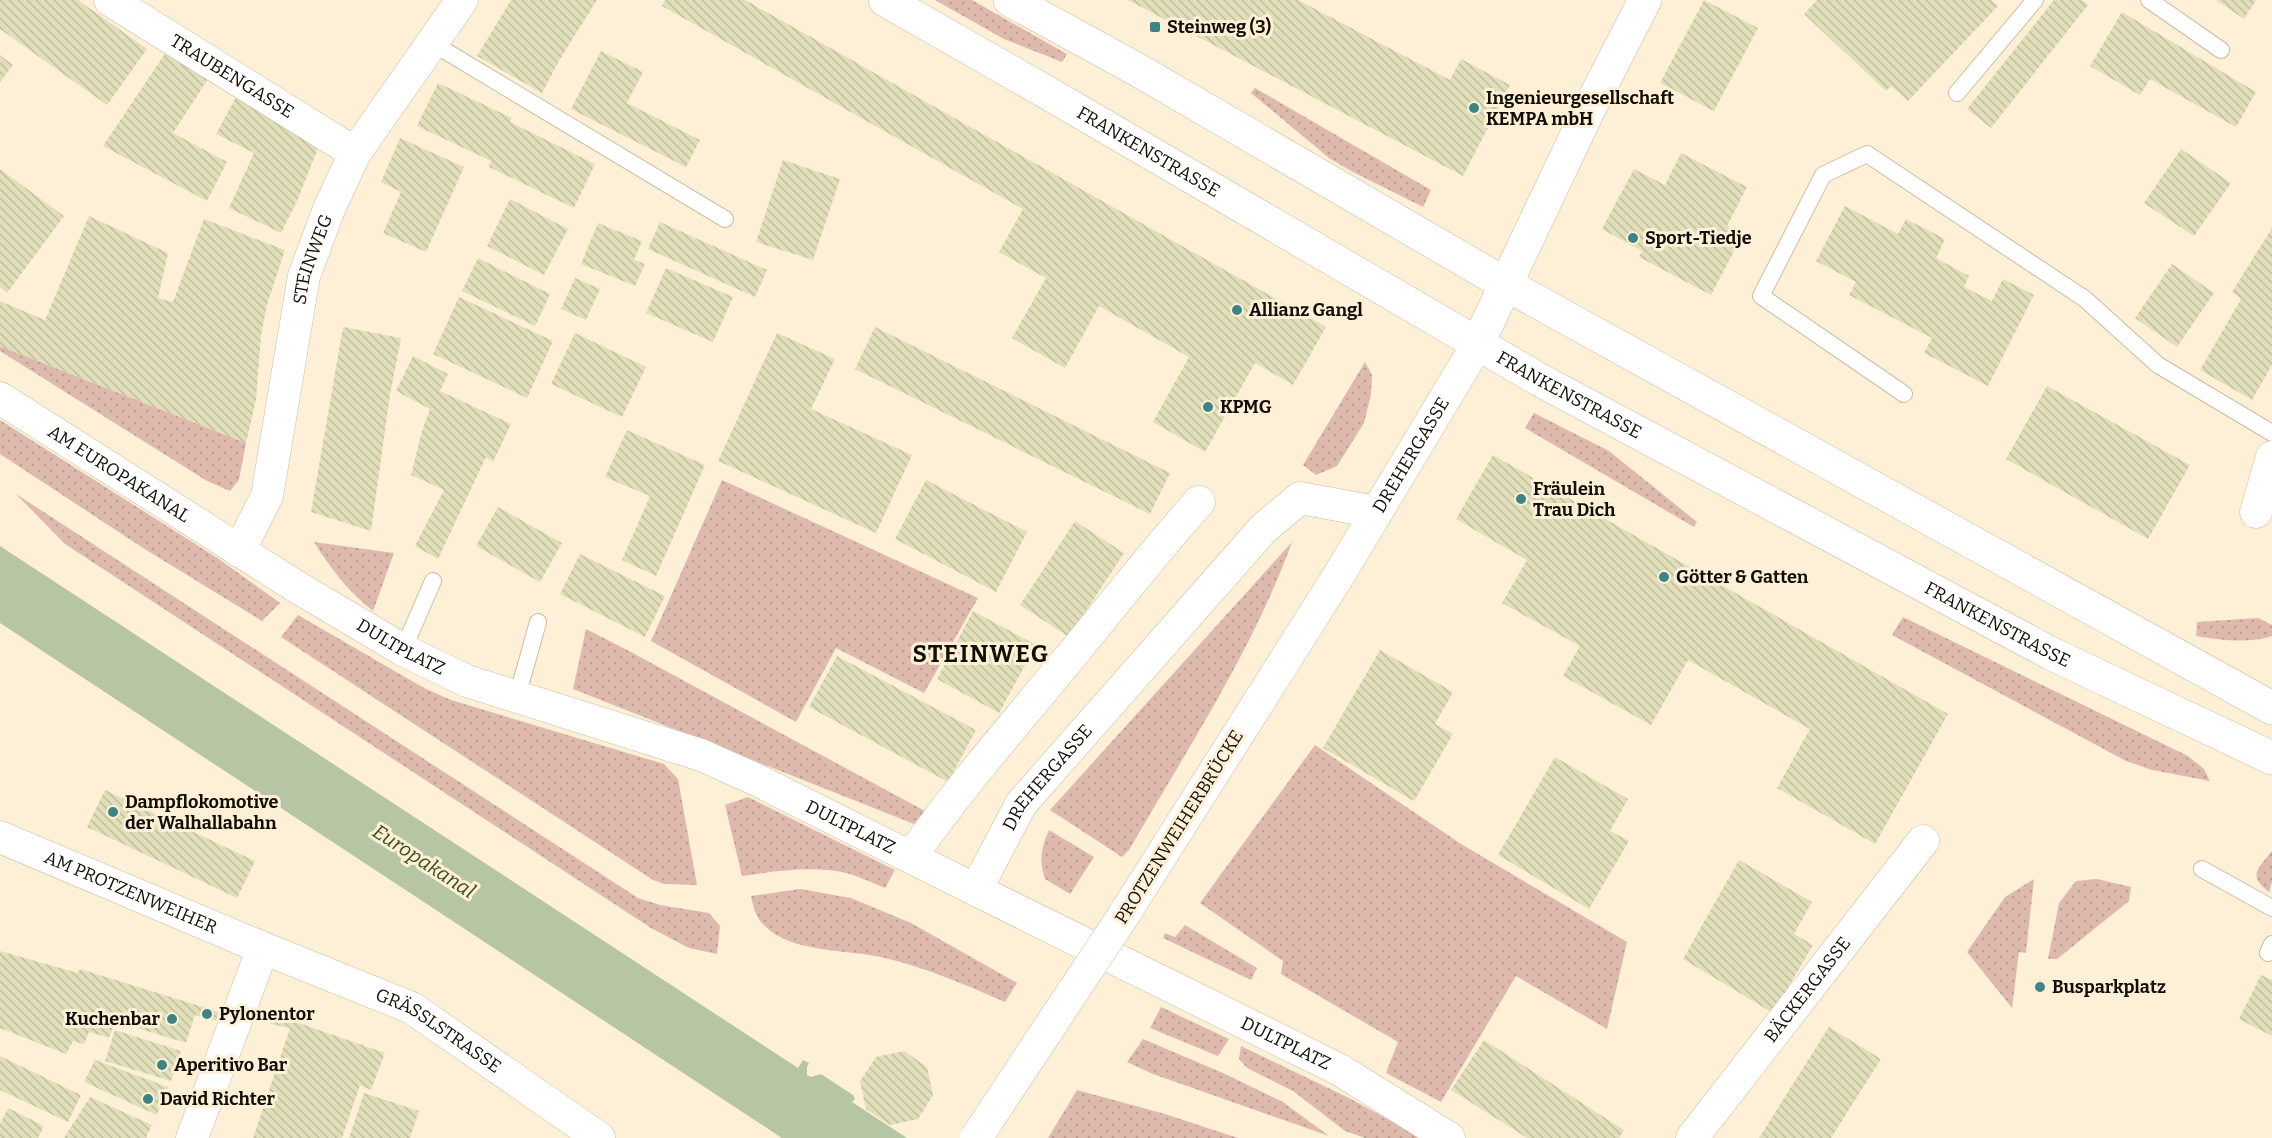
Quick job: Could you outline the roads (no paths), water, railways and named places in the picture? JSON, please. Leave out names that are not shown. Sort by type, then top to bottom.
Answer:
[{"type":"main road","name":"FRANKENSTRASSE","points":[[885,0],[1057,98],[1477,345],[2052,654],[2269,749]]},
{"type":"main road","points":[[1010,0],[1136,69],[1507,285],[2272,708]]},
{"type":"main road","name":"DREHERGASSE","points":[[1477,345],[1589,109],[1645,0]]},
{"type":"street","name":"TRAUBENGASSE","points":[[110,0],[355,153]]},
{"type":"street","name":"STEINWEG","points":[[239,551],[267,496],[304,276],[329,209],[355,153],[462,0]]},
{"type":"street","name":"DREHERGASSE","points":[[976,890],[1022,804],[1263,529],[1300,498],[1376,512],[1477,345]]},
{"type":"street","name":"AM EUROPAKANAL","points":[[0,398],[239,551]]},
{"type":"street","points":[[2256,512],[2272,457]]},
{"type":"street","points":[[911,857],[1007,730],[1199,502]]},
{"type":"street","name":"PROTZENWEIHERBRÜCKE","points":[[976,1138],[1125,913],[1339,575],[1376,512]]},
{"type":"street","name":"DULTPLATZ","points":[[239,551],[403,650],[467,681],[701,755],[759,781],[1340,1070],[1449,1138]]},
{"type":"street","name":"AM PROTZENWEIHER","points":[[0,837],[263,948]]},
{"type":"street","name":"BÄCKERGASSE","points":[[1692,1138],[1923,841]]},
{"type":"street","points":[[192,1138],[263,948]]},
{"type":"street","name":"GRÄSSLSTRASSE","points":[[263,948],[412,1008],[599,1138]]},
{"type":"lane","points":[[1957,93],[2034,0]]},
{"type":"lane","points":[[2149,0],[2222,50]]},
{"type":"lane","points":[[432,43],[725,219]]},
{"type":"lane","points":[[1904,394],[1761,296],[1823,175],[1866,154],[2085,299],[2158,365],[2272,433]]},
{"type":"lane","points":[[403,650],[432,581]]},
{"type":"lane","points":[[517,697],[538,621]]},
{"type":"lane","points":[[2202,869],[2272,908]]},
{"type":"water","name":"Europakanal","points":[[0,546],[798,1068],[803,1060],[809,1063],[807,1075],[811,1077],[821,1074],[853,1095],[855,1099],[852,1102],[907,1138],[782,1138],[0,623]]},
{"type":"place","name":"Steinweg (3)","points":[[1155,27]]},
{"type":"place","name":"Ingenieurgesellschaft KEMPA mbH","points":[[1474,108]]},
{"type":"place","name":"Sport-Tiedje","points":[[1633,238]]},
{"type":"place","name":"Allianz Gangl","points":[[1237,310]]},
{"type":"place","name":"KPMG","points":[[1208,407]]},
{"type":"place","name":"Fräulein Trau Dich","points":[[1521,499]]},
{"type":"place","name":"Götter & Gatten","points":[[1664,577]]},
{"type":"place","name":"Dampflokomotive der Walhallabahn","points":[[113,812]]},
{"type":"place","name":"Busparkplatz","points":[[2040,987]]},
{"type":"place","name":"Pylonentor","points":[[207,1014]]},
{"type":"place","name":"Kuchenbar","points":[[172,1019]]},
{"type":"place","name":"Aperitivo Bar","points":[[162,1065]]},
{"type":"place","name":"David Richter","points":[[148,1099]]},
{"type":"district","name":"STEINWEG","points":[[981,654]]}]
